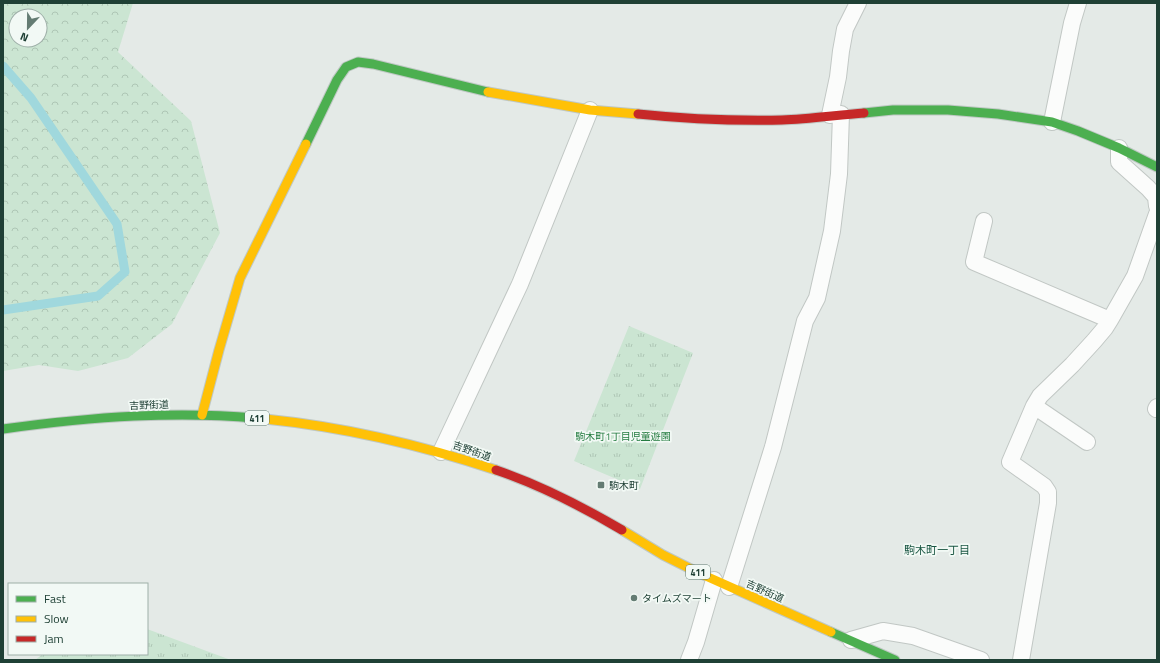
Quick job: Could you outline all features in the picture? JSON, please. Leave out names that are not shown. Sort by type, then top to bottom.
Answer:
[{"type":"main road","points":[[202,415],[218,350],[240,278],[337,80],[346,67],[358,62],[373,64],[488,92],[590,110],[680,118],[783,120],[893,110],[948,110],[998,114],[1052,122],[1078,130],[1157,167]]},
{"type":"main road","name":"吉野街道","points":[[3,429],[104,418],[202,415],[302,423],[385,438],[441,452],[505,474],[562,498],[609,522],[668,557],[714,580],[895,660]]},
{"type":"lane","points":[[729,587],[773,447],[805,321],[817,298],[832,231],[839,174],[836,114],[838,77],[841,51],[846,29],[858,3]]},
{"type":"lane","points":[[1052,122],[1072,23],[1078,3]]},
{"type":"lane","points":[[441,452],[520,284],[590,110]]},
{"type":"lane","points":[[1119,148],[1119,162],[1156,197],[1157,206]]},
{"type":"lane","points":[[1021,660],[1047,510],[1048,492],[1044,486],[1010,462],[1034,406],[1040,396],[1072,365],[1094,341],[1110,320],[1135,276],[1157,214]]},
{"type":"lane","points":[[984,221],[974,262],[1110,320]]},
{"type":"lane","points":[[1034,406],[1087,442]]},
{"type":"lane","points":[[689,660],[696,642],[714,580]]},
{"type":"lane","points":[[851,640],[883,631],[913,636],[981,660]]},
{"type":"green space","points":[[3,3],[133,3],[118,52],[191,121],[220,233],[172,324],[128,358],[78,371],[39,365],[3,371]]},
{"type":"green space","name":"駒木町1丁目児童遊園","points":[[629,326],[693,353],[640,489],[574,461]]},
{"type":"green space","points":[[148,629],[231,660],[35,660],[42,655],[148,655]]},
{"type":"waterway","points":[[3,66],[31,98],[117,224],[125,272],[98,296],[3,310]]},
{"type":"traffic: fast","points":[[306,144],[337,80],[346,67],[358,62],[373,64],[488,92]]},
{"type":"traffic: fast","points":[[864,113],[893,110],[948,110],[998,114],[1052,122],[1119,148],[1157,167]]},
{"type":"traffic: fast","points":[[3,429],[68,421],[134,416],[200,415],[265,419]]},
{"type":"traffic: fast","points":[[831,632],[895,660]]},
{"type":"traffic: slow","points":[[488,92],[590,110],[638,114]]},
{"type":"traffic: slow","points":[[202,415],[240,278],[306,144]]},
{"type":"traffic: slow","points":[[265,419],[295,422],[382,438],[440,453],[496,470]]},
{"type":"traffic: slow","points":[[622,530],[663,555],[699,573],[831,632]]},
{"type":"traffic: jam","points":[[638,114],[728,120],[782,120],[864,113]]},
{"type":"traffic: jam","points":[[496,470],[529,482],[561,497],[622,530]]},
{"type":"place","name":"駒木町","points":[[601,485]]},
{"type":"place","name":"タイムズマート","points":[[634,598]]},
{"type":"district","name":"駒木町一丁目","points":[[937,550]]}]
